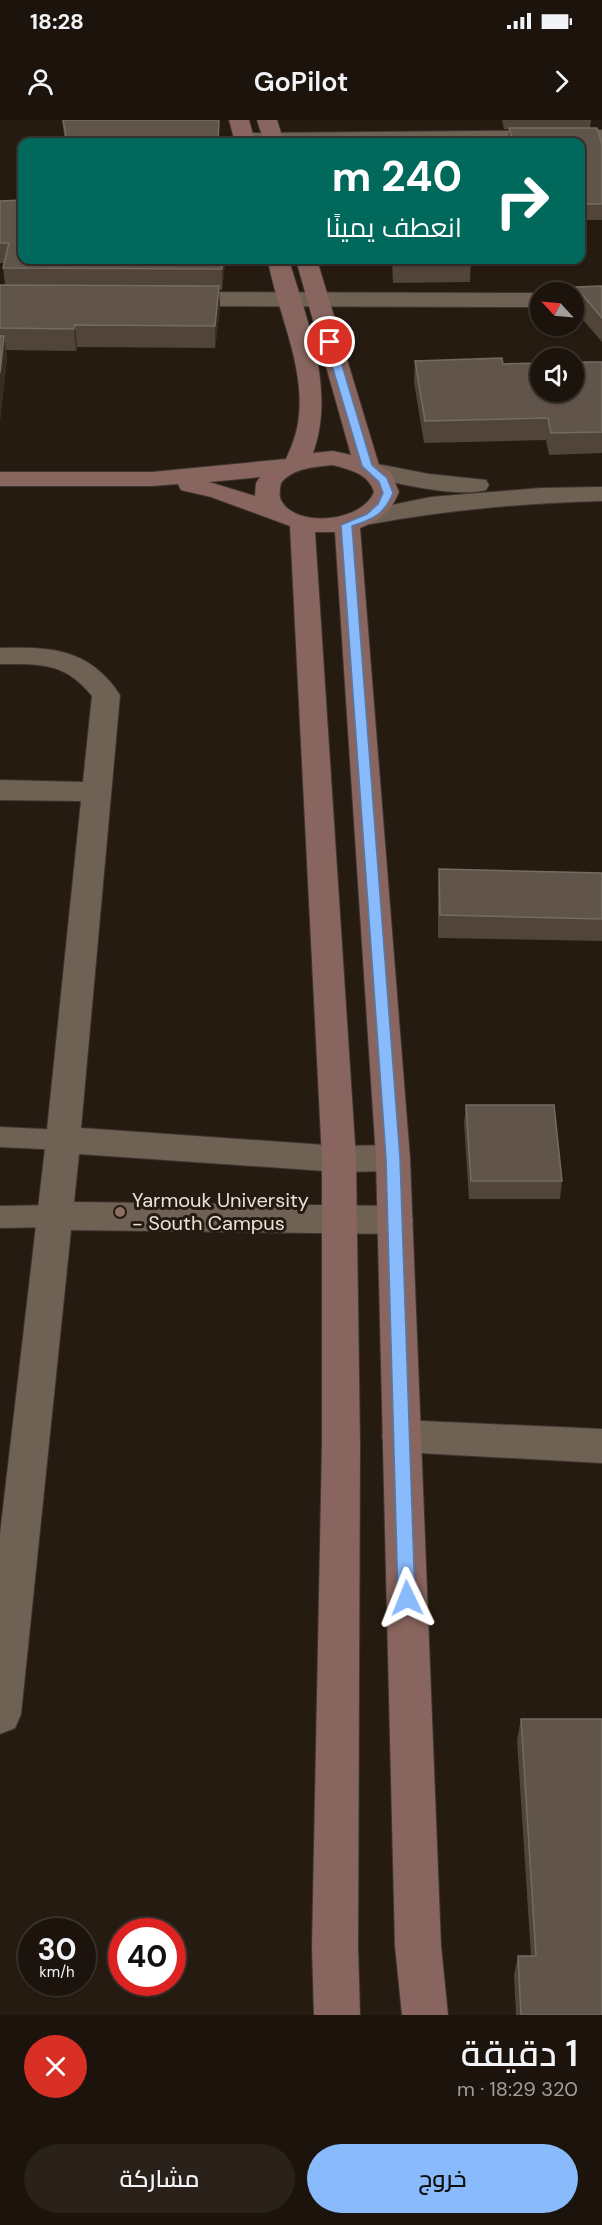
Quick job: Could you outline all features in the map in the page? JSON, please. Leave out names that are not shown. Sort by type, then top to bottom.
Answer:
[{"type":"street","points":[[243,134],[602,136]]},
{"type":"street","points":[[279,264],[290,300],[311,402],[305,442],[290,465],[272,478],[266,489],[268,501],[290,518],[339,1159],[341,1444],[335,1947],[337,2015]]},
{"type":"street","points":[[307,264],[370,468],[384,480],[388,493],[383,505],[359,520]]},
{"type":"street","points":[[151,299],[530,300]]},
{"type":"street","points":[[0,479],[152,478],[290,465],[333,458],[429,481],[496,487],[541,495]]},
{"type":"street","points":[[152,478],[218,491],[290,518],[324,526],[431,505],[498,501],[541,495],[602,494]]},
{"type":"street","points":[[359,520],[393,1158],[418,1946],[425,2015]]},
{"type":"street","points":[[0,656],[38,656],[77,664],[93,677],[106,695],[63,1140],[0,1714]]},
{"type":"street","points":[[0,790],[97,792]]},
{"type":"street","points":[[63,1140],[339,1159],[393,1158]]},
{"type":"street","points":[[53,1216],[395,1220]]},
{"type":"street","points":[[402,1436],[602,1446]]},
{"type":"lane","points":[[0,1137],[63,1140]]},
{"type":"lane","points":[[0,1217],[53,1216]]},
{"type":"building","points":[[63,120],[219,120],[218,138],[66,138]]},
{"type":"building","points":[[509,128],[597,128],[602,145],[602,204],[585,204],[585,138],[512,138]]},
{"type":"building","points":[[18,200],[18,264],[223,264],[222,269],[3,268],[9,243],[0,243],[0,201]]},
{"type":"building","points":[[0,285],[219,286],[215,326],[75,325],[74,329],[0,328]]},
{"type":"building","points":[[602,286],[602,318],[584,297],[584,287]]},
{"type":"building","points":[[0,336],[4,336],[0,373]]},
{"type":"building","points":[[502,358],[503,364],[530,363],[530,402],[584,402],[584,362],[602,362],[602,432],[551,433],[548,418],[425,421],[415,361]]},
{"type":"building","points":[[439,869],[602,873],[602,919],[440,915]]},
{"type":"building","points":[[466,1105],[554,1105],[562,1181],[471,1181]]},
{"type":"building","points":[[521,1719],[602,1719],[602,2015],[521,2015],[518,1956],[536,1956]]},
{"type":"place","name":"Yarmouk University - South Campus","points":[[120,1212]]},
{"type":"route","points":[[330,342],[367,466],[384,480],[388,493],[383,505],[371,516],[347,525],[393,1158],[407,1598]]}]
